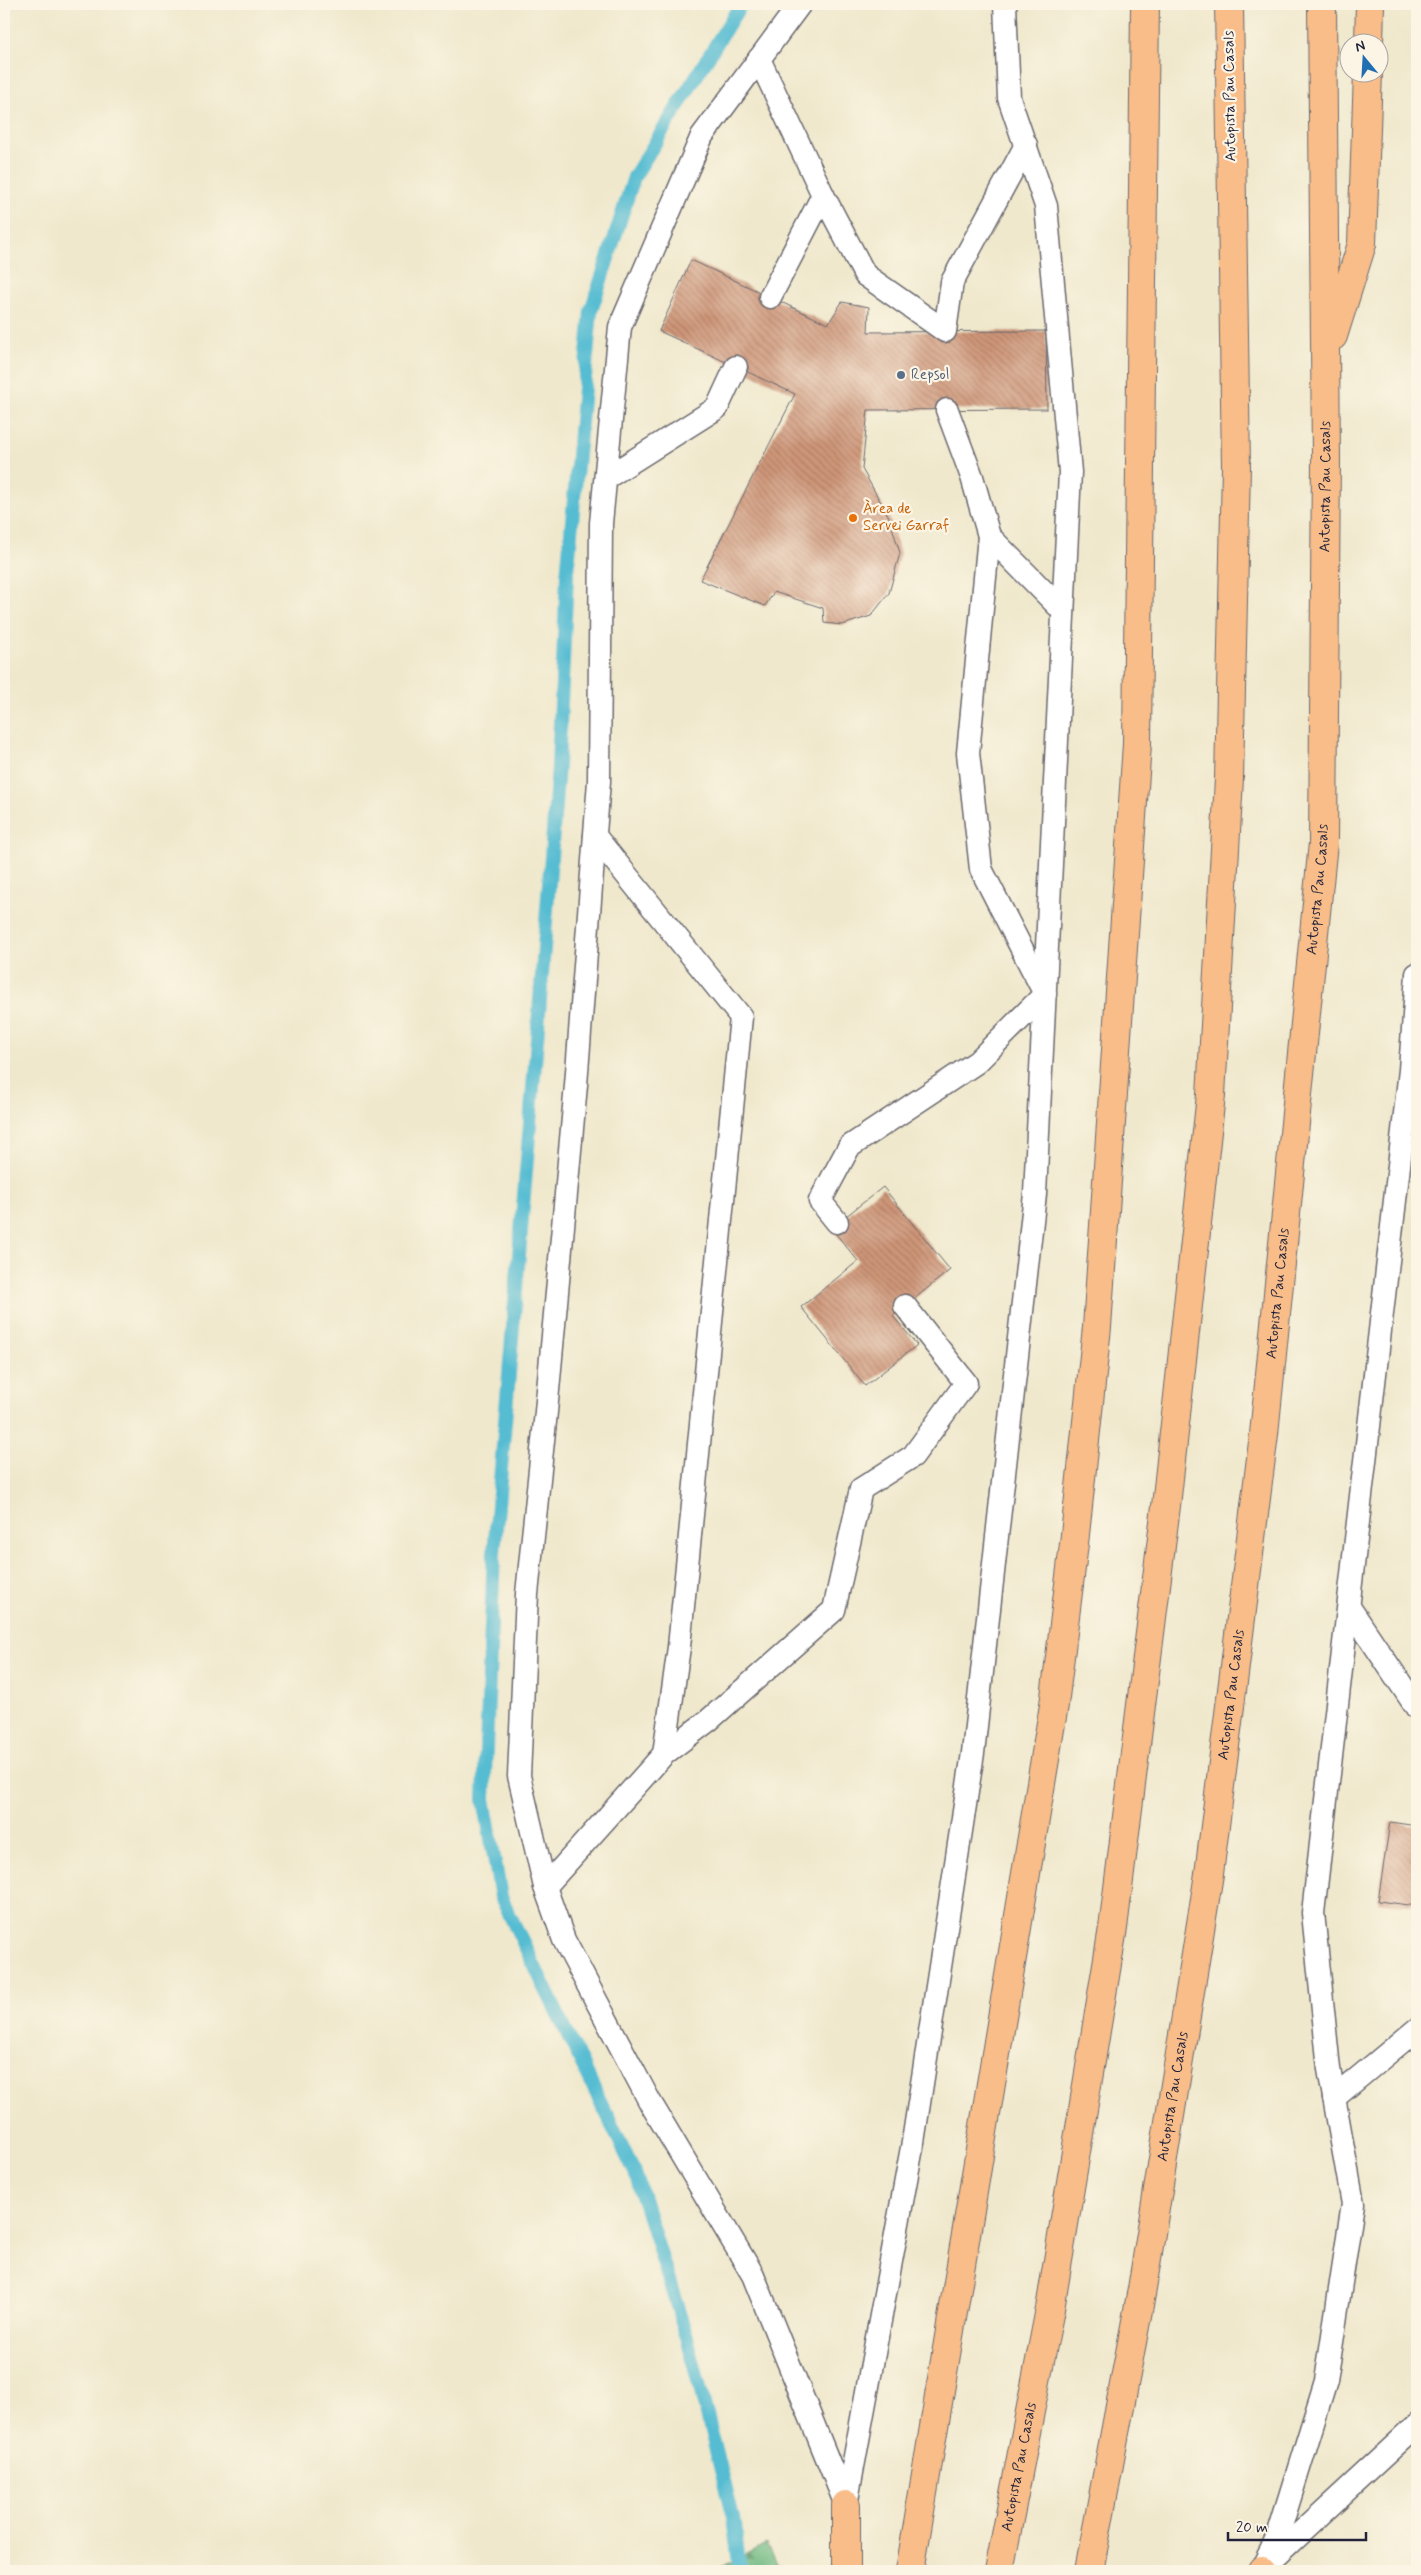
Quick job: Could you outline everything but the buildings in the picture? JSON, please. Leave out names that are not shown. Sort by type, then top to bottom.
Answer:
[{"type":"highway","points":[[910,2571],[1054,1705],[1074,1544],[1096,1327],[1137,744],[1145,4]]},
{"type":"highway","name":"Autopista Pau Casals","points":[[999,2571],[1050,2310],[1113,1928],[1165,1516],[1211,1096],[1229,779],[1236,467],[1228,4]]},
{"type":"highway","name":"Autopista Pau Casals","points":[[1089,2571],[1142,2289],[1209,1874],[1264,1434],[1324,843],[1325,361],[1322,4]]},
{"type":"highway","points":[[1369,32],[1370,4]]},
{"type":"highway","points":[[1325,361],[1362,244],[1368,82]]},
{"type":"highway","points":[[846,2504],[846,2571]]},
{"type":"lane","points":[[800,4],[702,136],[620,327],[601,523],[599,781],[575,1094],[546,1412],[527,1594],[520,1776],[545,1887],[564,1940],[646,2094],[752,2275],[846,2504]]},
{"type":"lane","points":[[846,2504],[913,2142],[974,1753],[1035,1194],[1070,472],[1046,206],[1010,98],[1005,4]]},
{"type":"lane","points":[[759,59],[823,195],[865,275],[945,331],[952,282],[1026,145]]},
{"type":"lane","points":[[770,297],[823,195]]},
{"type":"lane","points":[[606,478],[717,408],[736,367]]},
{"type":"lane","points":[[947,410],[972,478],[989,536],[968,753],[981,869],[1045,994]]},
{"type":"lane","points":[[989,536],[1063,610]]},
{"type":"lane","points":[[595,836],[741,1016],[678,1647],[664,1754]]},
{"type":"lane","points":[[1261,2571],[1277,2539],[1326,2381],[1354,2204],[1329,2069],[1314,1913],[1410,1070],[1417,974]]},
{"type":"lane","points":[[838,1222],[820,1201],[848,1147],[977,1062],[1045,994]]},
{"type":"lane","points":[[1410,1070],[1417,1094]]},
{"type":"lane","points":[[545,1887],[664,1754],[709,1720],[834,1610],[861,1489],[913,1456],[966,1382],[905,1306]]},
{"type":"lane","points":[[1348,1608],[1417,1708]]},
{"type":"lane","points":[[1334,2098],[1417,2029]]},
{"type":"lane","points":[[1261,2571],[1417,2425]]},
{"type":"green space","points":[[767,2544],[780,2571],[712,2571]]},
{"type":"waterway","points":[[740,2571],[733,2517],[688,2341],[635,2173],[501,1897],[484,1799],[494,1553],[558,766],[567,577],[591,311],[634,177],[741,4]]},
{"type":"place","name":"Repsol","points":[[901,375]]},
{"type":"place","name":"Àrea de Servei Garraf","points":[[853,518]]}]
